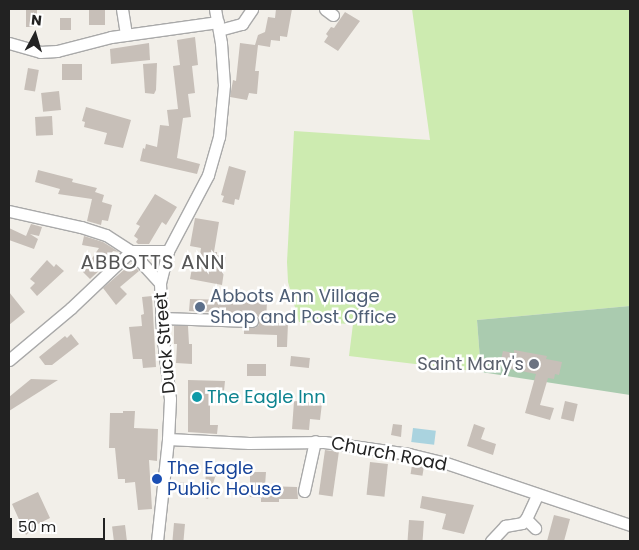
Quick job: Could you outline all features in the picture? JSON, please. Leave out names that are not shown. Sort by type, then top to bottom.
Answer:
[{"type":"street","points":[[122,9],[126,35]]},
{"type":"street","name":"Duck Street","points":[[157,541],[168,439],[170,390],[161,318],[160,283],[168,252],[201,190],[216,151],[224,85],[219,26],[215,9]]},
{"type":"street","points":[[9,43],[40,52],[57,51],[126,35],[242,24],[252,9]]},
{"type":"street","points":[[9,211],[94,231],[131,251],[160,283]]},
{"type":"street","points":[[9,360],[71,308],[131,251],[168,252]]},
{"type":"street","points":[[161,318],[252,321]]},
{"type":"street","name":"Church Road","points":[[168,439],[249,443],[315,441],[382,449],[429,459],[630,525]]},
{"type":"street","points":[[304,492],[315,441]]},
{"type":"street","points":[[491,541],[500,529],[522,523],[526,519],[537,495]]},
{"type":"street","points":[[526,519],[535,528]]},
{"type":"green space","points":[[412,9],[630,9],[630,306],[477,320],[481,372],[349,356],[353,324],[299,322],[288,282],[287,262],[294,131],[430,140]]},
{"type":"green space","points":[[630,306],[630,395],[481,372],[477,320]]},
{"type":"water","points":[[413,428],[436,431],[434,445],[411,442]]},
{"type":"building","points":[[26,9],[37,9],[37,27],[26,27]]},
{"type":"building","points":[[89,9],[105,9],[105,25],[89,25]]},
{"type":"building","points":[[276,9],[292,9],[287,37],[280,36],[280,41],[271,40],[270,47],[258,45],[255,71],[259,71],[257,94],[249,93],[247,100],[230,97],[233,80],[236,81],[240,43],[255,45],[258,35],[265,32],[268,17],[275,18]]},
{"type":"building","points":[[345,12],[360,21],[338,51],[324,42],[328,36],[326,34],[331,27],[334,28]]},
{"type":"building","points":[[60,18],[71,18],[71,30],[60,30]]},
{"type":"building","points":[[195,37],[198,65],[192,66],[195,93],[188,94],[191,117],[183,118],[177,158],[200,164],[197,174],[140,161],[146,144],[157,147],[160,125],[169,126],[167,110],[178,109],[173,66],[180,65],[177,40]]},
{"type":"building","points":[[149,43],[150,60],[111,64],[110,49]]},
{"type":"building","points":[[157,63],[156,90],[154,94],[145,93],[143,64]]},
{"type":"building","points":[[62,64],[82,64],[82,80],[62,80]]},
{"type":"building","points":[[28,68],[39,70],[35,92],[24,90]]},
{"type":"building","points":[[59,91],[61,110],[43,112],[41,93]]},
{"type":"building","points":[[86,107],[131,120],[123,148],[104,144],[107,133],[84,127],[85,122],[82,121]]},
{"type":"building","points":[[52,116],[53,135],[36,136],[35,117]]},
{"type":"building","points":[[229,166],[246,171],[239,200],[235,199],[234,205],[222,202],[224,196],[221,195]]},
{"type":"building","points":[[38,170],[73,179],[72,182],[97,188],[95,192],[104,195],[102,202],[112,205],[108,221],[102,220],[101,225],[87,221],[92,199],[58,194],[60,189],[35,182]]},
{"type":"building","points":[[155,194],[177,207],[166,225],[162,222],[149,244],[138,244],[136,242],[138,239],[134,236],[140,226],[136,224]]},
{"type":"building","points":[[195,218],[219,222],[214,252],[217,252],[217,255],[226,257],[222,285],[190,279],[192,268],[198,269],[201,248],[190,246]]},
{"type":"building","points":[[31,224],[42,227],[39,236],[30,234],[38,239],[34,249],[9,240],[9,228],[26,236]]},
{"type":"building","points":[[84,236],[103,242],[119,252],[113,251],[101,269],[90,279],[83,272],[99,248],[82,245]]},
{"type":"building","points":[[47,260],[54,267],[56,264],[64,271],[37,296],[30,288],[35,283],[30,279]]},
{"type":"building","points":[[132,263],[139,271],[120,287],[127,294],[116,305],[103,288]]},
{"type":"building","points":[[9,292],[25,312],[9,325]]},
{"type":"building","points":[[152,296],[156,367],[143,368],[142,359],[133,359],[129,327],[142,326],[141,315],[144,314],[142,297]]},
{"type":"building","points":[[190,299],[267,301],[266,323],[288,323],[287,347],[277,347],[277,335],[244,334],[244,328],[255,328],[259,325],[259,318],[256,314],[189,311]]},
{"type":"building","points":[[174,326],[188,326],[189,344],[192,344],[192,364],[176,363],[177,344],[174,344]]},
{"type":"building","points":[[71,334],[79,344],[52,365],[45,365],[39,357],[65,336],[67,338]]},
{"type":"building","name":"Saint Mary's","points":[[514,350],[547,356],[546,359],[562,362],[559,375],[555,374],[554,379],[548,378],[540,405],[554,408],[550,420],[525,413],[536,374],[511,369],[511,365],[500,363],[503,351],[514,353]]},
{"type":"building","points":[[291,356],[310,358],[309,368],[290,366]]},
{"type":"building","points":[[247,364],[266,364],[266,376],[247,376]]},
{"type":"building","points":[[31,379],[58,380],[9,411],[9,397]]},
{"type":"building","points":[[188,380],[225,381],[224,391],[212,391],[210,394],[210,425],[218,425],[217,434],[188,432]]},
{"type":"building","points":[[294,401],[322,403],[320,420],[310,419],[309,430],[292,429]]},
{"type":"building","points":[[565,401],[578,404],[574,421],[561,419]]},
{"type":"building","points":[[123,411],[135,411],[134,428],[158,429],[157,461],[149,460],[152,509],[138,510],[135,482],[125,483],[125,479],[118,479],[115,448],[109,448],[110,413],[123,413]]},
{"type":"building","points":[[393,424],[402,425],[401,437],[391,435]]},
{"type":"building","points":[[474,424],[485,428],[481,439],[496,444],[493,455],[467,446]]},
{"type":"building","points":[[325,450],[339,452],[333,497],[319,495]]},
{"type":"building","points":[[206,461],[219,465],[208,499],[205,498]]},
{"type":"building","points":[[370,462],[388,464],[384,497],[367,495]]},
{"type":"building","points":[[412,465],[424,467],[422,476],[411,474]]},
{"type":"building","points":[[250,472],[266,472],[265,486],[297,487],[298,499],[279,499],[279,502],[261,502],[261,498],[243,494],[243,484],[250,484]]},
{"type":"building","points":[[180,482],[189,483],[188,493],[179,492]]},
{"type":"building","points":[[38,492],[50,518],[38,524],[26,535],[12,504]]},
{"type":"building","points":[[422,496],[474,505],[464,534],[442,529],[446,514],[420,508]]},
{"type":"building","points":[[554,515],[570,519],[564,541],[547,541]]},
{"type":"building","points":[[409,520],[424,521],[423,541],[408,541]]},
{"type":"building","points":[[174,523],[185,524],[183,541],[172,541]]},
{"type":"building","points":[[125,525],[127,541],[114,541],[112,527]]},
{"type":"place","name":"Abbots Ann Village Shop and Post Office","points":[[200,307]]},
{"type":"place","name":"Saint Mary's","points":[[534,364]]},
{"type":"place","name":"The Eagle Inn","points":[[197,397]]},
{"type":"place","name":"The Eagle Public House","points":[[157,479]]},
{"type":"district","name":"ABBOTTS ANN","points":[[153,262]]}]
